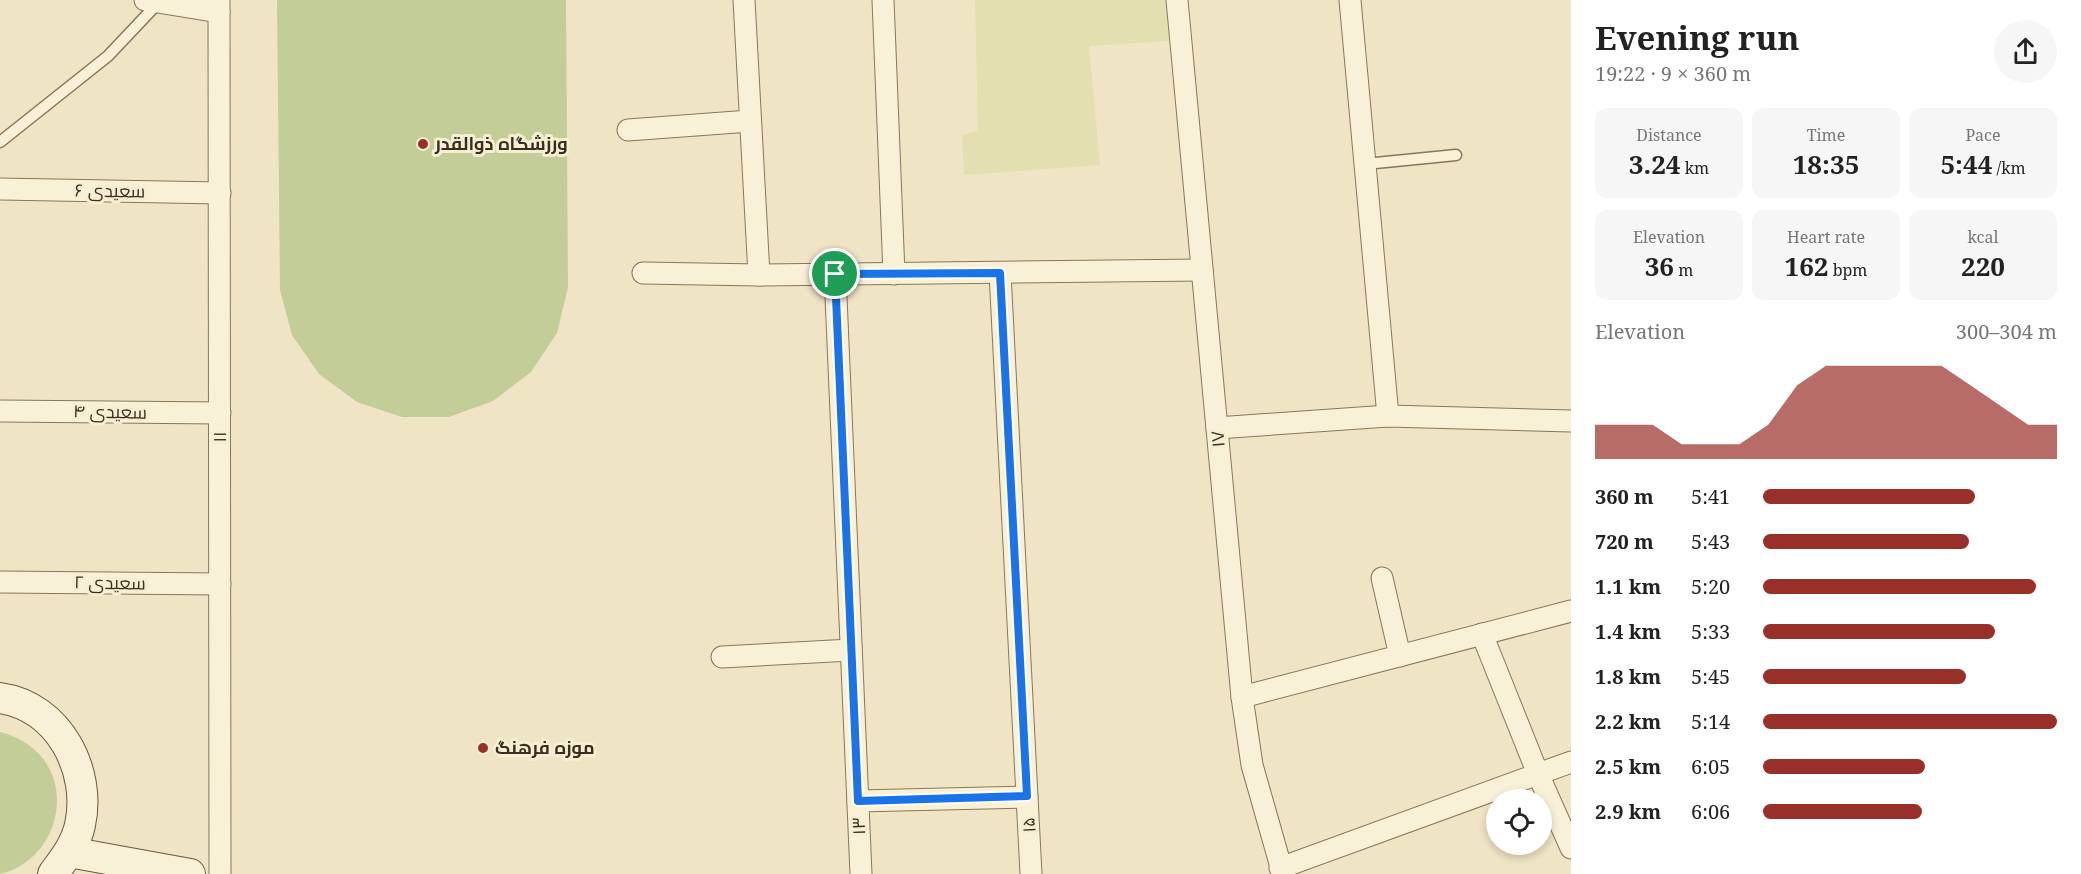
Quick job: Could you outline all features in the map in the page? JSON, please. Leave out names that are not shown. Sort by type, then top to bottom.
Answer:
[{"type":"street","points":[[744,0],[759,275]]},
{"type":"street","points":[[883,0],[894,274]]},
{"type":"street","name":"۱۷","points":[[1177,0],[1242,697],[1252,765],[1281,871]]},
{"type":"street","points":[[1350,0],[1388,416]]},
{"type":"street","points":[[152,1],[219,6]]},
{"type":"street","name":"۱۱","points":[[219,6],[220,874]]},
{"type":"street","points":[[628,130],[750,121]]},
{"type":"street","name":"سعیدی ۶","points":[[0,189],[220,193]]},
{"type":"street","points":[[643,273],[759,275],[1202,270]]},
{"type":"street","name":"۱۵","points":[[1000,273],[1031,874]]},
{"type":"street","name":"۱۳","points":[[835,274],[861,874]]},
{"type":"street","name":"سعیدی ۴","points":[[0,411],[220,413]]},
{"type":"street","points":[[1217,428],[1388,416],[1571,422]]},
{"type":"street","points":[[1382,578],[1400,656]]},
{"type":"street","name":"سعیدی ۲","points":[[0,582],[220,584]]},
{"type":"street","points":[[1242,697],[1571,611]]},
{"type":"street","points":[[1482,634],[1538,774],[1571,848]]},
{"type":"street","points":[[722,657],[851,650]]},
{"type":"street","points":[[0,698],[31,709],[53,726],[69,748],[80,773],[83,800],[80,828],[61,863],[190,874]]},
{"type":"street","points":[[1281,871],[1571,762]]},
{"type":"street","points":[[858,801],[1027,796]]},
{"type":"lane","points":[[0,142],[108,56],[152,1]]},
{"type":"lane","points":[[1365,164],[1456,155]]},
{"type":"shaded area","points":[[975,0],[1166,0],[1169,41],[1089,46],[1100,165],[964,175],[962,135],[978,131]]},
{"type":"green space","name":"ورزشگاه ذوالقدر","points":[[277,0],[566,0],[568,287],[557,333],[531,372],[493,401],[449,417],[402,417],[357,402],[319,374],[292,335],[280,290]]},
{"type":"green space","points":[[0,732],[20,739],[37,752],[49,768],[56,786],[57,805],[46,841],[34,855],[18,867],[0,874]]},
{"type":"place","name":"ورزشگاه ذوالقدر","points":[[423,144]]},
{"type":"place","name":"موزه فرهنگ","points":[[483,748]]},
{"type":"route","points":[[1000,273],[1027,796],[858,801],[835,274],[1000,273]]}]
